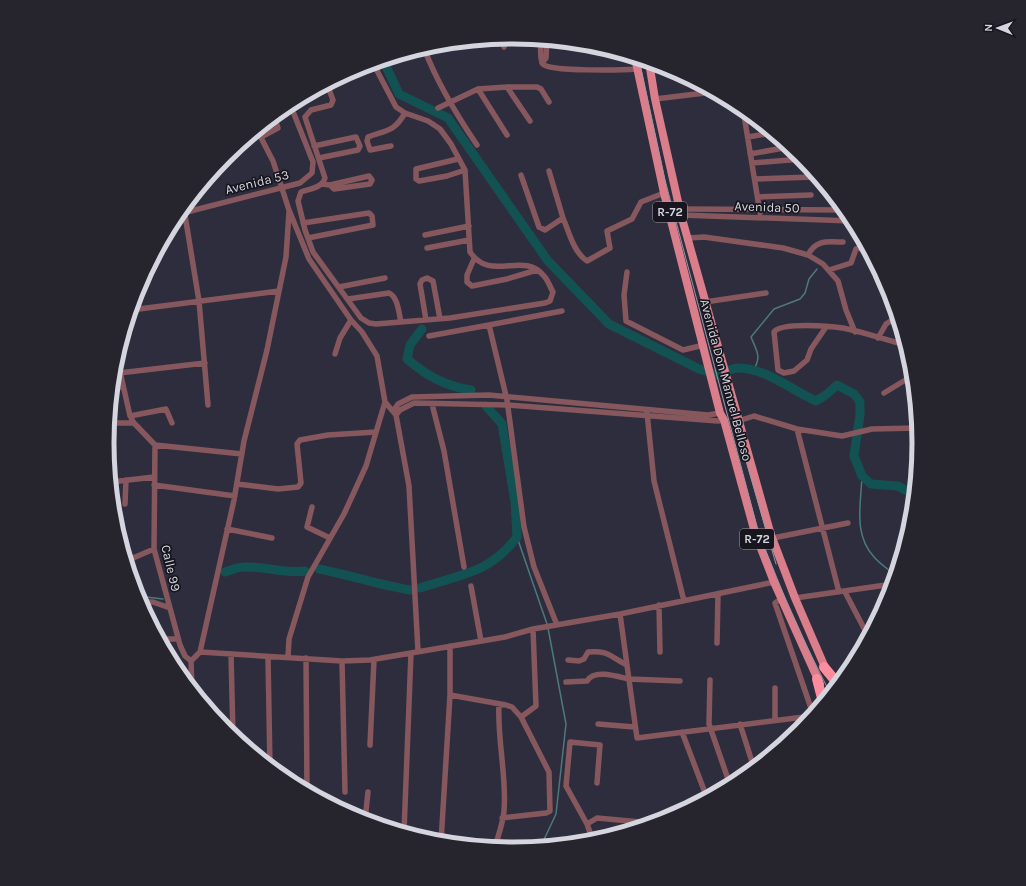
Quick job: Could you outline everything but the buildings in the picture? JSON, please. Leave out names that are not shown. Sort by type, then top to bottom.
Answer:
[{"type":"highway","points":[[824,667],[834,681]]},
{"type":"highway","points":[[818,679],[822,696]]},
{"type":"main road","name":"Avenida Don Manuel Belloso","points":[[636,64],[664,193],[722,417],[756,533],[781,599],[824,693]]},
{"type":"main road","name":"Avenida Don Manuel Belloso","points":[[650,68],[654,100],[680,212],[772,538],[824,667]]},
{"type":"street","points":[[541,45],[542,63],[546,67],[574,70],[637,69]]},
{"type":"street","points":[[542,63],[546,58],[547,46]]},
{"type":"street","points":[[426,54],[434,76],[448,102],[477,145]]},
{"type":"street","points":[[330,186],[369,176],[372,180],[370,184],[348,188],[334,189],[330,186],[322,184],[301,192],[298,197],[303,223],[313,252],[361,318],[369,323],[376,324],[440,319],[545,304],[550,301],[553,292],[544,276],[531,266],[486,266],[474,259],[470,252],[465,170],[451,144],[440,129],[428,121],[405,113],[396,107],[376,68]]},
{"type":"street","points":[[438,108],[478,89],[507,87],[538,87],[541,89],[549,102]]},
{"type":"street","points":[[507,87],[530,121]]},
{"type":"street","points":[[322,184],[325,178],[305,116],[310,110],[331,105],[333,100],[329,89]]},
{"type":"street","points":[[478,89],[507,135]]},
{"type":"street","points":[[654,100],[705,93]]},
{"type":"street","name":"Avenida 53","points":[[189,209],[300,183],[312,174],[313,162],[292,110]]},
{"type":"street","points":[[391,146],[370,150],[367,141],[368,137],[392,129],[399,123],[405,113]]},
{"type":"street","points":[[745,118],[760,210],[759,218]]},
{"type":"street","points":[[276,122],[278,128],[261,137],[273,161],[289,210],[309,259],[351,320],[362,332],[377,356],[385,402],[366,466],[308,578],[288,639],[288,657]]},
{"type":"street","points":[[748,137],[766,134]]},
{"type":"street","points":[[314,146],[356,137],[359,141],[360,146],[358,150],[318,158]]},
{"type":"street","points":[[750,154],[782,148]]},
{"type":"street","points":[[458,159],[416,169],[416,179],[419,181],[448,176],[465,170]]},
{"type":"street","points":[[752,163],[794,160]]},
{"type":"street","points":[[549,170],[564,218],[581,258],[587,261],[610,248],[607,231],[632,219],[641,202],[664,193]]},
{"type":"street","points":[[521,175],[539,227],[545,230],[564,218]]},
{"type":"street","points":[[755,179],[810,177]]},
{"type":"street","points":[[300,183],[304,191]]},
{"type":"street","points":[[758,197],[811,195]]},
{"type":"street","points":[[192,680],[191,661],[200,652],[235,496],[242,454],[267,350],[286,257],[289,210]]},
{"type":"street","name":"Avenida 50","points":[[680,212],[837,210]]},
{"type":"street","name":"Avenida 50","points":[[680,212],[759,218],[845,221]]},
{"type":"street","points":[[303,223],[369,213],[372,216],[373,225],[308,238]]},
{"type":"street","points":[[183,218],[199,302],[208,405]]},
{"type":"street","points":[[425,235],[469,226]]},
{"type":"street","points":[[688,238],[704,237],[784,248],[808,255],[830,270],[838,281],[846,310],[855,332]]},
{"type":"street","points":[[427,248],[469,240]]},
{"type":"street","points":[[808,255],[812,246],[819,243],[843,242]]},
{"type":"street","points":[[830,270],[851,263],[854,251],[857,248],[861,248]]},
{"type":"street","points":[[474,259],[467,275],[467,282],[472,286],[507,279],[538,270]]},
{"type":"street","points":[[627,272],[624,295],[626,321],[683,350],[704,345]]},
{"type":"street","points":[[339,287],[385,278]]},
{"type":"street","points":[[426,320],[420,284],[422,280],[426,278],[433,281],[440,319]]},
{"type":"street","points":[[137,309],[279,291]]},
{"type":"street","points":[[348,299],[389,293],[393,294],[396,300],[401,322]]},
{"type":"street","points":[[705,302],[766,294]]},
{"type":"street","points":[[429,336],[562,311]]},
{"type":"street","points":[[335,354],[340,338],[351,320]]},
{"type":"street","points":[[878,338],[886,324],[892,320]]},
{"type":"street","points":[[489,325],[508,405],[524,527],[534,567],[557,626]]},
{"type":"street","points":[[826,327],[811,349],[807,360],[800,367],[784,373],[778,370],[774,332],[776,329],[786,326],[826,327],[855,332],[899,343]]},
{"type":"street","points":[[120,373],[205,363]]},
{"type":"street","points":[[120,377],[130,416],[134,423],[155,445],[242,454]]},
{"type":"street","points":[[884,393],[907,379]]},
{"type":"street","points":[[118,387],[122,387]]},
{"type":"street","points":[[418,651],[409,486],[395,413],[398,404],[412,397],[454,394],[506,396],[708,414],[722,417]]},
{"type":"street","points":[[385,402],[395,413]]},
{"type":"street","points":[[395,413],[414,403],[508,405],[718,421],[722,417]]},
{"type":"street","points":[[432,404],[444,452],[464,567]]},
{"type":"street","points":[[130,416],[166,408],[172,423]]},
{"type":"street","points":[[647,409],[654,481],[684,601]]},
{"type":"street","points":[[738,421],[754,416],[798,429],[842,436],[872,429],[911,428]]},
{"type":"street","points":[[115,423],[134,423]]},
{"type":"street","points":[[798,429],[823,527],[842,592],[865,631]]},
{"type":"street","points":[[237,484],[278,488],[298,487],[301,483],[297,444],[300,440],[328,435],[376,432]]},
{"type":"street","name":"Calle 99","points":[[155,445],[154,549],[178,639],[184,656],[191,661]]},
{"type":"street","points":[[116,481],[154,477]]},
{"type":"street","points":[[125,504],[126,480]]},
{"type":"street","points":[[154,485],[235,496]]},
{"type":"street","points":[[312,507],[307,528],[330,538]]},
{"type":"street","points":[[772,538],[848,523]]},
{"type":"street","points":[[227,528],[272,538]]},
{"type":"street","points":[[132,559],[154,549]]},
{"type":"street","points":[[200,652],[268,657],[374,660],[481,641],[533,629],[620,614],[774,582]]},
{"type":"street","points":[[795,598],[886,585]]},
{"type":"street","points":[[471,586],[481,641]]},
{"type":"street","points":[[717,643],[718,594]]},
{"type":"street","points":[[781,599],[775,603],[811,708]]},
{"type":"street","points":[[147,602],[153,602],[170,608]]},
{"type":"street","points":[[659,605],[660,652]]},
{"type":"street","points":[[620,614],[634,727],[637,738],[803,716]]},
{"type":"street","points":[[521,717],[536,706],[533,629]]},
{"type":"street","points":[[165,639],[178,639]]},
{"type":"street","points":[[441,835],[450,695],[450,646]]},
{"type":"street","points":[[568,660],[580,661],[584,660],[588,652],[605,651],[614,659],[626,665]]},
{"type":"street","points":[[404,826],[411,653]]},
{"type":"street","points":[[231,654],[233,727]]},
{"type":"street","points":[[268,657],[270,760]]},
{"type":"street","points":[[306,658],[307,785]]},
{"type":"street","points":[[342,660],[345,792]]},
{"type":"street","points":[[370,745],[374,660]]},
{"type":"street","points":[[566,682],[587,681],[594,675],[628,679],[680,680]]},
{"type":"street","points":[[710,680],[710,728],[728,779]]},
{"type":"street","points":[[775,688],[775,720]]},
{"type":"street","points":[[450,695],[512,707],[521,717],[549,772],[550,810],[546,813],[502,818]]},
{"type":"street","points":[[496,841],[504,811],[502,755],[498,726],[499,704]]},
{"type":"street","points":[[598,724],[634,727]]},
{"type":"street","points":[[740,724],[752,763]]},
{"type":"street","points":[[682,732],[705,793]]},
{"type":"street","points":[[591,834],[587,824],[566,786],[570,742],[600,745],[597,783]]},
{"type":"street","points":[[366,814],[368,792]]},
{"type":"street","points":[[587,824],[597,818],[638,822]]},
{"type":"waterway","points":[[385,65],[399,94],[448,118],[548,261],[609,324],[699,369],[718,375],[734,368],[750,369],[770,376],[816,401],[837,385],[854,394],[860,402],[860,415],[854,456],[862,476],[871,484],[898,486],[909,492]]},
{"type":"waterway","points":[[753,371],[756,366],[758,354],[751,337],[774,309],[800,299],[805,293],[809,279],[817,269]]},
{"type":"waterway","points":[[422,329],[410,345],[407,359],[429,375],[445,383],[471,390]]},
{"type":"waterway","points":[[420,588],[485,566],[496,559],[517,537],[515,502],[502,424],[486,406]]},
{"type":"waterway","points":[[862,476],[860,518],[863,539],[867,548],[874,557],[891,572]]},
{"type":"waterway","points":[[517,537],[547,624]]},
{"type":"waterway","points":[[225,572],[244,567],[290,572],[305,571]]},
{"type":"waterway","points":[[319,569],[410,590]]},
{"type":"waterway","points":[[145,597],[163,599]]},
{"type":"waterway","points":[[544,841],[556,814],[566,724],[548,628]]},
{"type":"tram line","points":[[640,65],[665,180],[759,534],[796,625],[828,689]]},
{"type":"tram line","points":[[723,382],[776,564]]}]
